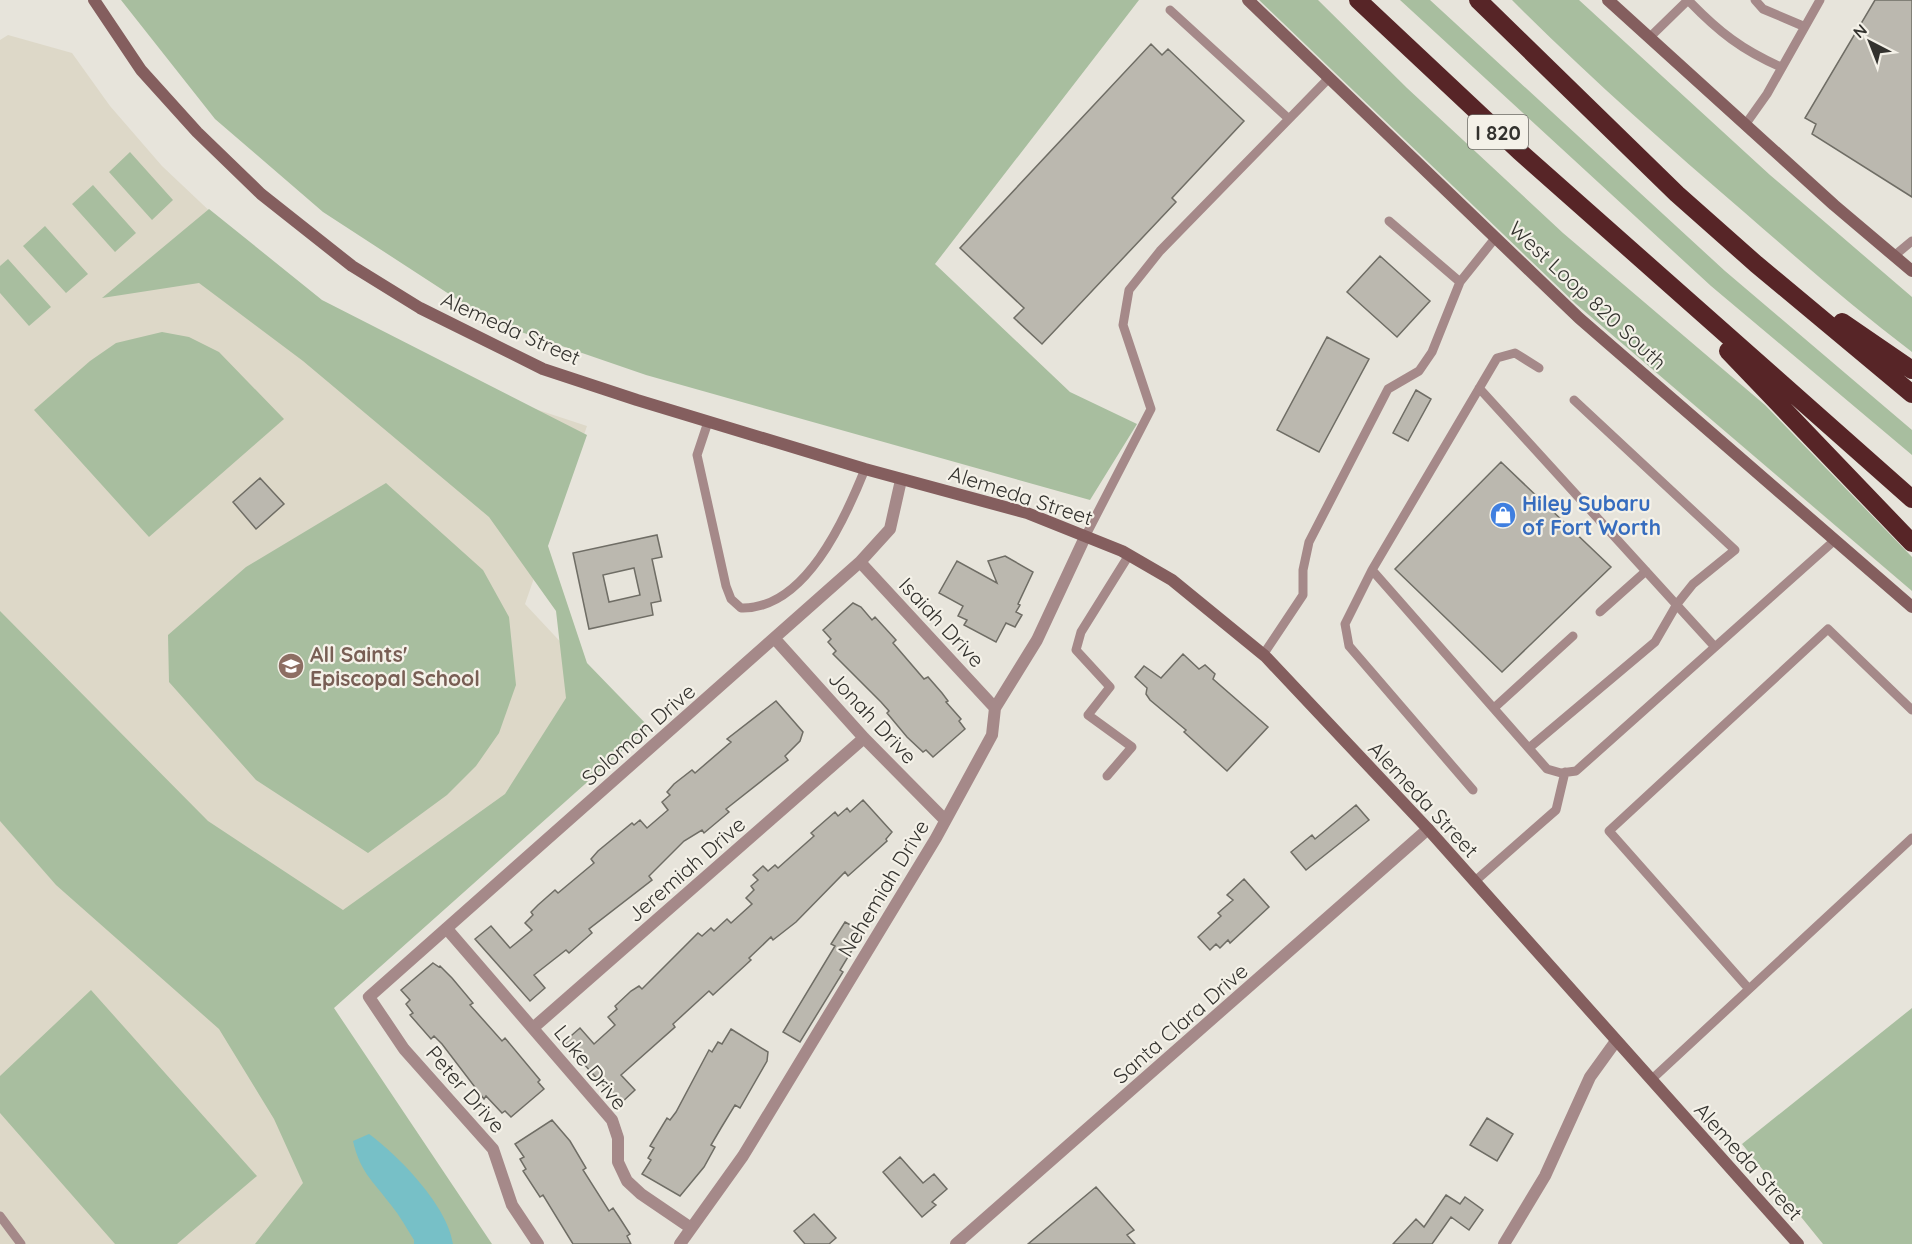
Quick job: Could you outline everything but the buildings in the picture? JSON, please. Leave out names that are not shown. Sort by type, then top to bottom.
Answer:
[{"type":"highway","name":"I 820","points":[[1358,0],[1519,151],[1912,499]]},
{"type":"highway","points":[[1478,0],[1677,194],[1756,264],[1912,394]]},
{"type":"highway","points":[[1642,260],[1912,543]]},
{"type":"highway","points":[[1756,264],[1912,370]]},
{"type":"street","name":"Alemeda Street","points":[[94,0],[141,70],[196,132],[261,194],[300,228],[352,266],[420,308],[543,369],[708,422],[902,480],[984,500],[1086,535],[1129,555],[1172,580],[1263,655],[1428,829],[1798,1244]]},
{"type":"street","name":"West Loop 820 South","points":[[1248,0],[1588,326],[1912,607]]},
{"type":"street","points":[[1608,0],[1745,125],[1912,271]]},
{"type":"street","name":"Solomon Drive","points":[[369,997],[861,562],[890,529],[902,480]]},
{"type":"street","name":"Nehemiah Drive","points":[[680,1244],[743,1156],[945,820],[992,735],[995,708],[1037,640],[1086,535]]},
{"type":"street","name":"Isaiah Drive","points":[[861,562],[995,708]]},
{"type":"street","name":"Jonah Drive","points":[[774,639],[864,738],[945,820]]},
{"type":"street","name":"Jeremiah Drive","points":[[533,1028],[864,738]]},
{"type":"street","name":"Santa Clara Drive","points":[[956,1244],[1428,829]]},
{"type":"street","name":"Luke Drive","points":[[447,929],[612,1120],[618,1138],[618,1162],[627,1181],[640,1194],[691,1228]]},
{"type":"street","name":"Peter Drive","points":[[369,997],[404,1049],[493,1149],[512,1205],[538,1244]]},
{"type":"street","points":[[1504,1244],[1545,1176],[1590,1077],[1616,1041]]},
{"type":"lane","points":[[1755,0],[1763,9],[1803,26]]},
{"type":"lane","points":[[1745,125],[1820,0]]},
{"type":"lane","points":[[1649,38],[1688,1],[1720,33],[1751,54],[1781,67]]},
{"type":"lane","points":[[1170,10],[1289,119]]},
{"type":"lane","points":[[1086,535],[1151,410],[1123,325],[1130,290],[1160,251],[1329,78]]},
{"type":"lane","points":[[1389,222],[1460,282]]},
{"type":"lane","points":[[1263,655],[1303,596],[1303,570],[1309,542],[1388,388],[1419,371],[1426,362],[1452,307],[1460,282],[1496,237]]},
{"type":"lane","points":[[1894,256],[1912,241]]},
{"type":"lane","points":[[1473,790],[1349,646],[1345,624],[1372,570],[1497,358],[1515,353],[1539,368]]},
{"type":"lane","points":[[1479,387],[1715,647]]},
{"type":"lane","points":[[1529,748],[1655,642],[1677,604],[1693,584],[1735,550],[1574,400]]},
{"type":"lane","points":[[708,422],[697,454],[726,586],[731,599],[741,608],[766,606],[785,594],[808,570],[844,520],[865,469]]},
{"type":"lane","points":[[1372,570],[1547,769],[1565,772],[1576,771],[1835,540]]},
{"type":"lane","points":[[1107,776],[1132,747],[1088,715],[1110,687],[1076,650],[1081,632],[1129,555]]},
{"type":"lane","points":[[1600,612],[1646,571]]},
{"type":"lane","points":[[1749,988],[1609,831],[1828,629],[1912,710]]},
{"type":"lane","points":[[1494,708],[1573,636]]},
{"type":"lane","points":[[1474,882],[1556,810],[1565,772]]},
{"type":"lane","points":[[1650,1080],[1912,838]]},
{"type":"lane","points":[[0,1216],[21,1244]]},
{"type":"shaded area","name":"All Saints' Episcopal School","points":[[8,35],[72,53],[110,106],[162,166],[236,236],[329,307],[526,406],[587,426],[525,604],[640,727],[265,1064],[416,1244],[0,1244],[0,40]]},
{"type":"green space","points":[[121,0],[1139,0],[935,264],[1070,392],[1137,424],[1090,500],[646,375],[492,322],[323,212],[215,119]]},
{"type":"green space","points":[[1259,0],[1318,0],[1407,88],[1563,233],[1765,405],[1912,557],[1912,591],[1576,304]]},
{"type":"green space","points":[[1400,0],[1430,0],[1725,271],[1912,430],[1912,455],[1711,286]]},
{"type":"green space","points":[[1512,0],[1579,0],[1770,175],[1912,297],[1912,352],[1827,283],[1685,161],[1597,82]]},
{"type":"green space","points":[[130,152],[173,200],[152,220],[109,172]]},
{"type":"green space","points":[[93,185],[136,233],[115,252],[72,204]]},
{"type":"green space","points":[[209,209],[322,300],[587,435],[548,546],[587,663],[649,727],[334,1008],[492,1244],[255,1244],[303,1183],[274,1119],[219,1029],[56,885],[0,821],[0,611],[208,821],[343,910],[505,794],[566,698],[556,611],[489,517],[303,361],[199,283],[102,298]]},
{"type":"green space","points":[[45,226],[88,274],[66,293],[23,246]]},
{"type":"green space","points":[[8,259],[51,307],[29,326],[0,293],[0,266]]},
{"type":"green space","points":[[162,332],[189,337],[219,352],[284,419],[149,537],[34,410],[90,361],[116,343]]},
{"type":"green space","points":[[386,483],[483,570],[509,617],[516,685],[499,733],[476,766],[447,795],[368,853],[256,780],[169,682],[168,635],[246,567]]},
{"type":"green space","points":[[91,990],[257,1176],[177,1244],[115,1244],[0,1113],[0,1076]]},
{"type":"green space","points":[[1912,1008],[1912,1244],[1823,1244],[1742,1144]]},
{"type":"water","points":[[369,1134],[407,1168],[432,1198],[449,1229],[453,1244],[414,1244],[414,1240],[400,1218],[359,1161],[353,1141]]},
{"type":"place","name":"Hiley Subaru of Fort Worth","points":[[1503,515]]},
{"type":"place","name":"All Saints' Episcopal School","points":[[291,666]]}]
